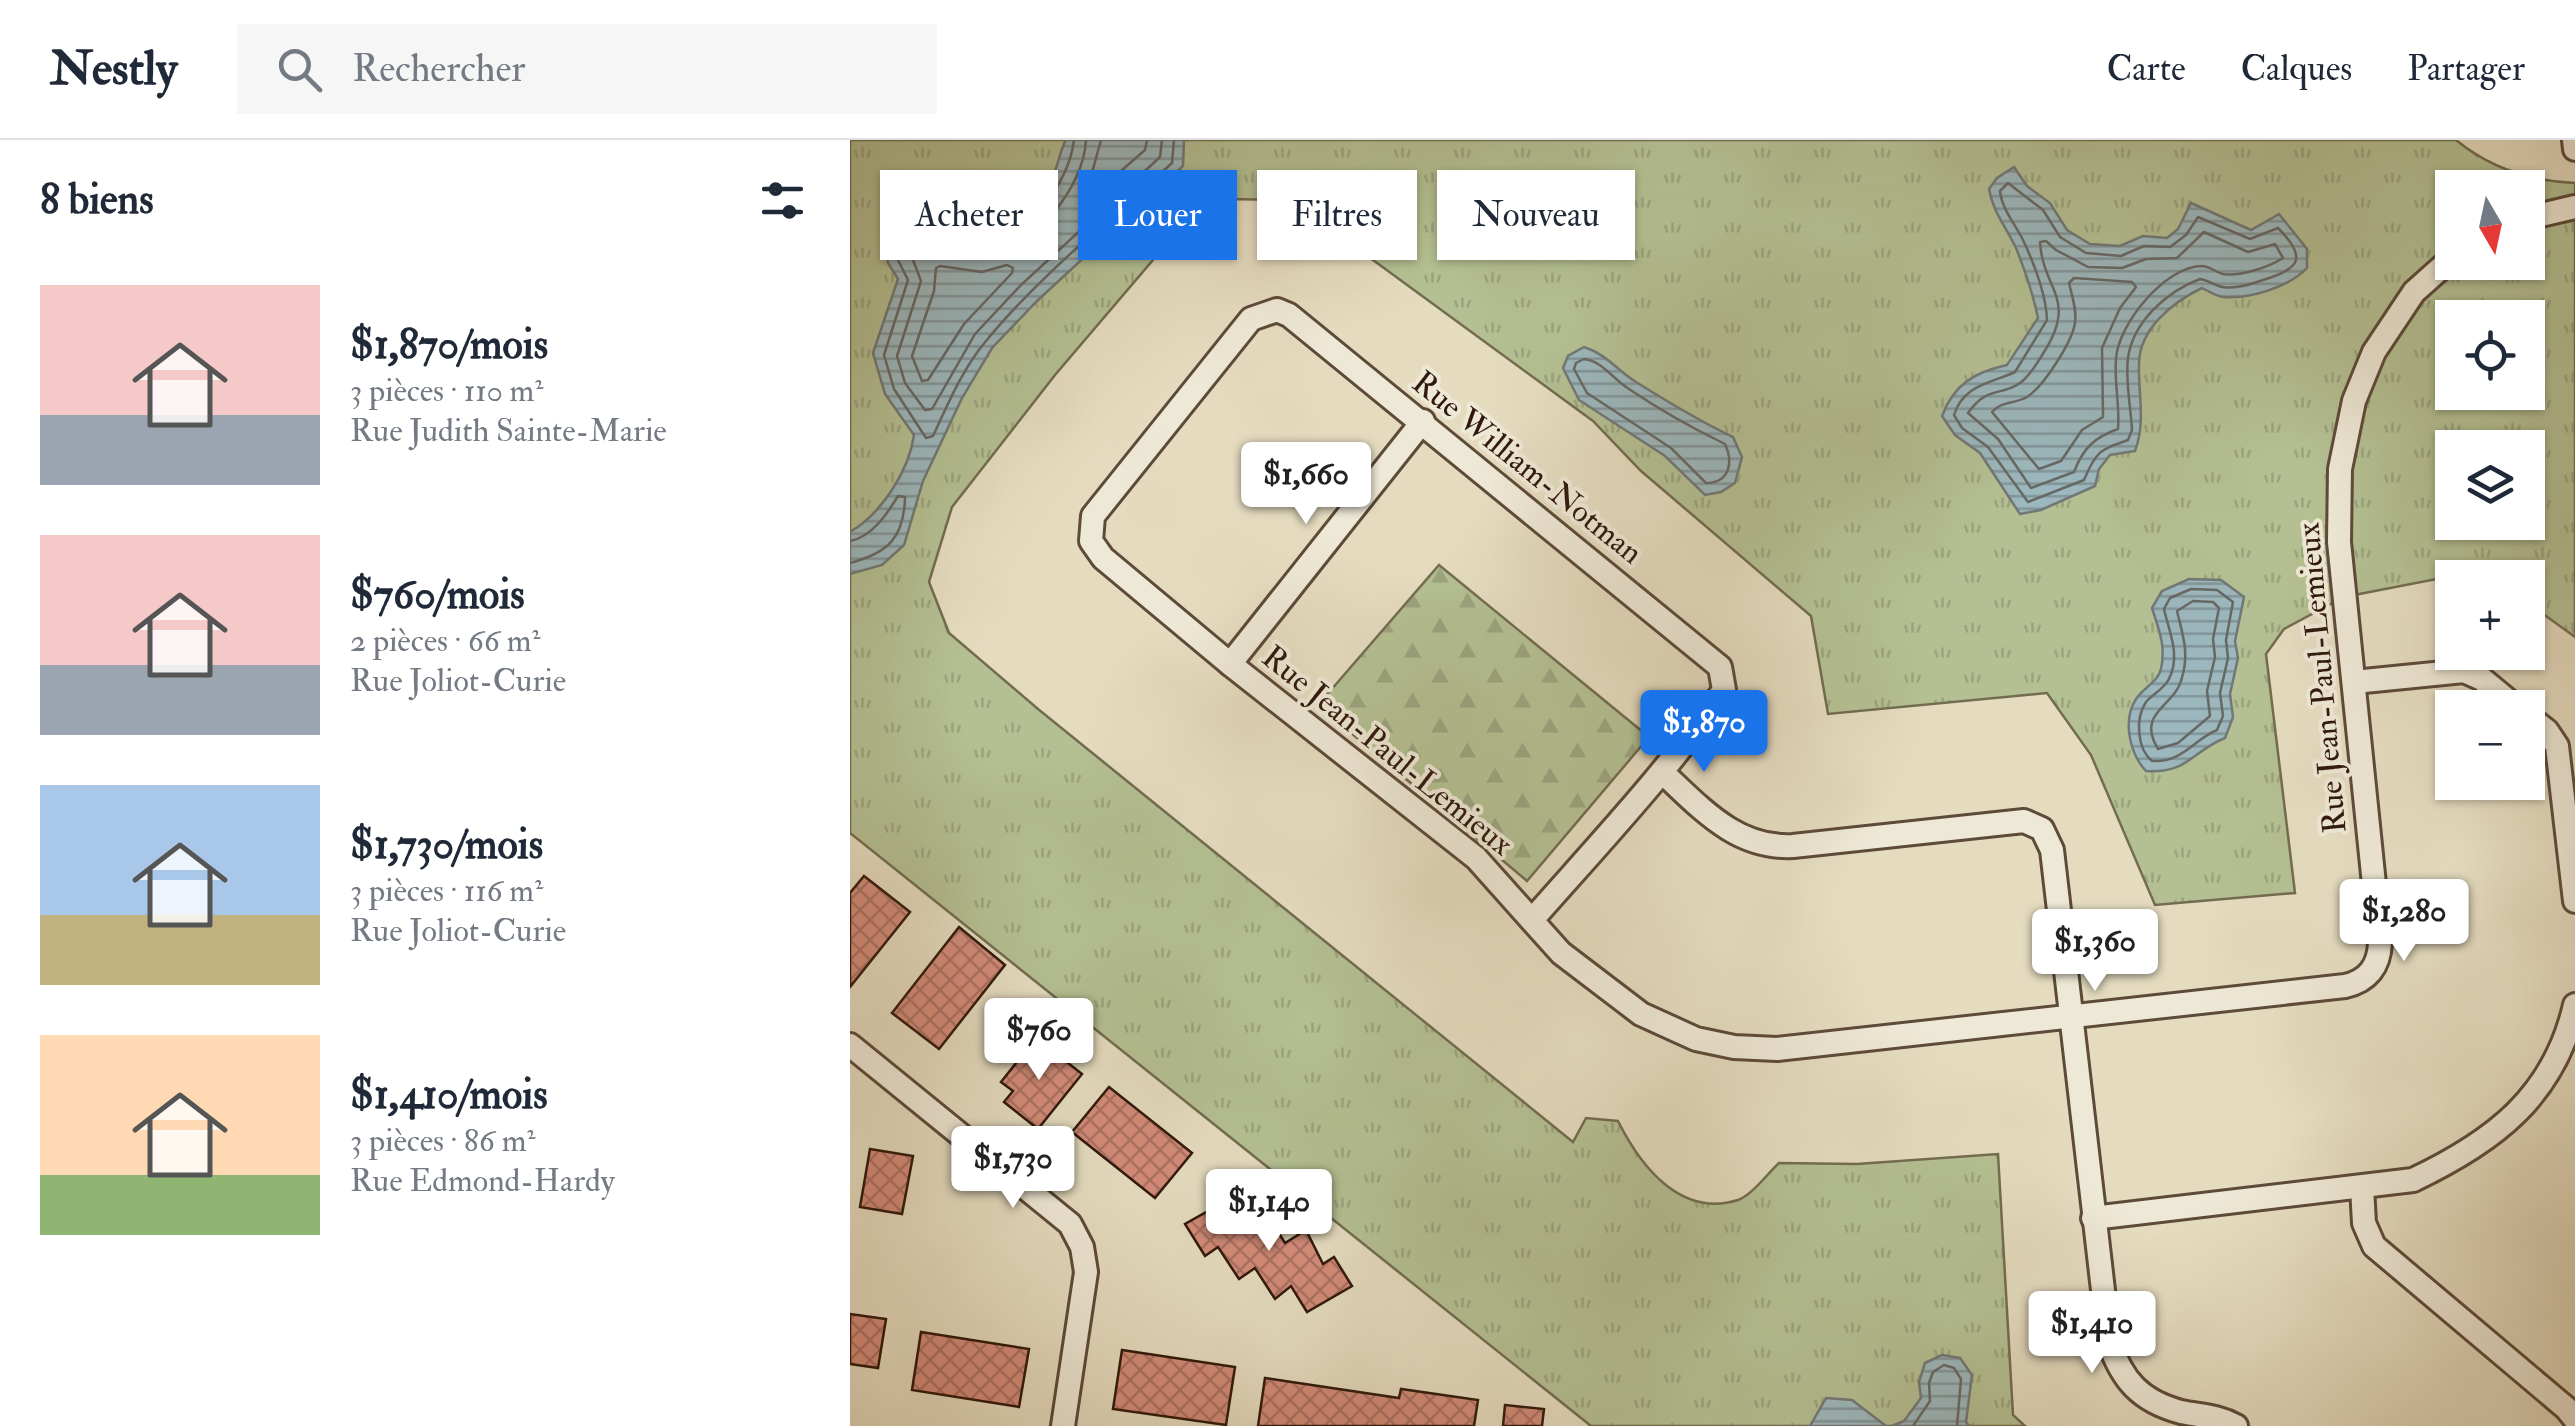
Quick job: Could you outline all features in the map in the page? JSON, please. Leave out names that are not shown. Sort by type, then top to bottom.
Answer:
[{"type":"street","points":[[2574,140],[2575,150]]},
{"type":"street","points":[[2545,214],[2575,207]]},
{"type":"street","name":"Rue Jean-Paul-Lemieux","points":[[1091,541],[1103,558],[1230,664],[1476,858],[1561,953],[1641,1014],[1676,1032],[1716,1044],[1777,1049],[2356,984],[2371,972],[2380,943],[2358,756],[2337,514],[2349,418],[2359,384],[2382,337],[2414,292],[2435,273]]},
{"type":"street","name":"Rue William-Notman","points":[[1091,541],[1093,516],[1251,319],[1278,310],[1289,314],[1423,422],[1720,667],[1724,690],[1662,772],[1532,920]]},
{"type":"street","points":[[1230,664],[1423,422]]},
{"type":"street","points":[[2354,682],[2464,671],[2494,690]]},
{"type":"street","points":[[2545,730],[2558,746],[2575,901]]},
{"type":"street","points":[[1662,772],[1728,830],[1759,845],[1793,846],[2024,821],[2042,829],[2050,842],[2093,1218],[2109,1342],[2118,1370],[2142,1394],[2161,1404],[2236,1426]]},
{"type":"street","points":[[2093,1218],[2412,1180],[2490,1138],[2534,1094],[2554,1062],[2575,1005]]},
{"type":"street","points":[[850,1045],[1070,1224],[1082,1247],[1086,1272],[1063,1426]]},
{"type":"street","points":[[2554,1062],[2575,1076]]},
{"type":"street","points":[[2362,1187],[2364,1223],[2374,1246],[2566,1408],[2575,1420]]},
{"type":"green space","points":[[850,140],[2456,140],[2510,170],[2435,170],[2435,280],[2545,280],[2545,179],[2575,183],[2575,637],[2545,616],[2545,560],[2435,560],[2435,579],[2344,597],[2284,629],[2266,654],[2295,893],[2155,905],[2091,755],[2047,693],[1828,714],[1811,616],[1641,471],[1593,421],[1373,260],[1417,260],[1417,170],[1257,170],[1257,199],[1237,199],[1237,170],[1078,170],[1078,260],[1153,260],[1055,375],[952,507],[929,582],[949,633],[1573,1142],[1586,1118],[1618,1121],[1638,1155],[1665,1184],[1698,1202],[1717,1204],[1743,1197],[1779,1163],[1857,1164],[1998,1154],[2013,1415],[2025,1426],[1591,1426],[850,833]]},
{"type":"green space","points":[[1439,565],[1649,737],[1527,881],[1318,705]]},
{"type":"water","points":[[1066,140],[1184,140],[1183,166],[1179,170],[1078,170],[1078,260],[1081,260],[992,348],[962,398],[923,481],[904,545],[882,565],[850,574],[850,532],[892,490],[914,435],[885,394],[873,353],[898,279],[887,260],[1058,260],[1058,170],[1055,170]]},
{"type":"water","points":[[2014,167],[2027,186],[2050,203],[2067,230],[2090,244],[2120,246],[2143,236],[2167,238],[2178,229],[2191,203],[2251,230],[2279,214],[2307,249],[2307,268],[2280,286],[2234,297],[2218,296],[2202,288],[2169,309],[2151,328],[2141,351],[2141,419],[2135,451],[2110,455],[2099,469],[2095,486],[2041,510],[2020,514],[1980,453],[1955,435],[1942,416],[1967,381],[2007,365],[2038,318],[2019,256],[1989,189]]},
{"type":"water","points":[[1584,347],[1660,397],[1733,437],[1742,457],[1735,483],[1721,492],[1705,495],[1665,456],[1579,400],[1563,368],[1568,356]]},
{"type":"water","points":[[2189,579],[2221,580],[2244,597],[2230,694],[2233,717],[2225,738],[2181,765],[2146,771],[2132,747],[2129,717],[2136,699],[2161,669],[2162,645],[2152,608],[2162,591]]},
{"type":"water","points":[[1942,1355],[1960,1358],[1972,1375],[1966,1422],[1969,1426],[1892,1426],[1904,1421],[1921,1398],[1919,1382],[1925,1363]]},
{"type":"water","points":[[1826,1398],[1852,1400],[1886,1426],[1810,1426]]},
{"type":"building","points":[[864,876],[910,912],[850,987],[850,893]]},
{"type":"building","points":[[959,927],[1005,965],[939,1049],[892,1013]]},
{"type":"building","points":[[1036,1038],[1082,1074],[1038,1129],[1004,1102],[1013,1091],[1001,1082]]},
{"type":"building","points":[[1109,1087],[1192,1153],[1155,1198],[1072,1132]]},
{"type":"building","points":[[870,1149],[913,1156],[902,1214],[860,1207]]},
{"type":"building","points":[[1235,1196],[1251,1222],[1267,1214],[1285,1243],[1306,1230],[1323,1264],[1334,1257],[1352,1286],[1307,1312],[1291,1286],[1275,1299],[1255,1268],[1239,1279],[1218,1247],[1205,1256],[1185,1224]]},
{"type":"building","points":[[850,1314],[886,1319],[878,1368],[850,1364]]},
{"type":"building","points":[[921,1332],[1029,1349],[1019,1407],[912,1390]]},
{"type":"building","points":[[1122,1350],[1235,1367],[1226,1425],[1113,1409]]},
{"type":"building","points":[[1265,1378],[1399,1398],[1401,1389],[1478,1400],[1474,1426],[1258,1426]]},
{"type":"building","points":[[1505,1405],[1544,1409],[1542,1426],[1503,1426]]}]
